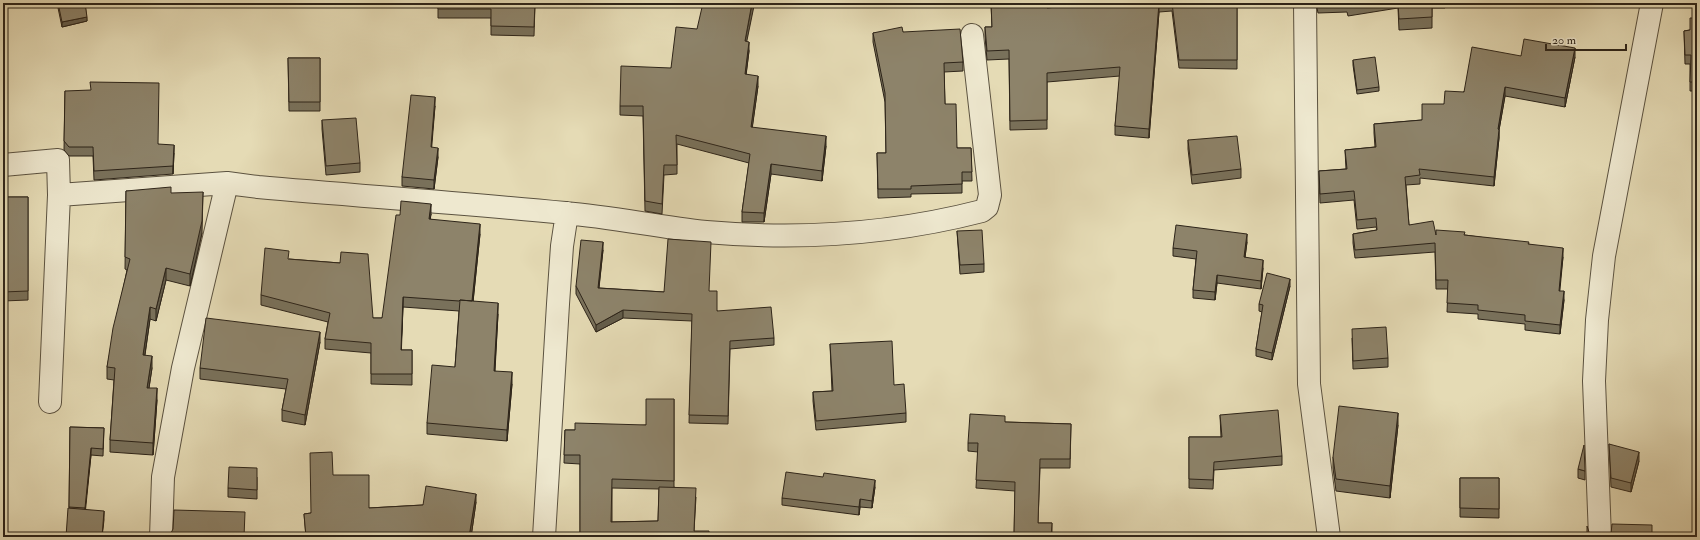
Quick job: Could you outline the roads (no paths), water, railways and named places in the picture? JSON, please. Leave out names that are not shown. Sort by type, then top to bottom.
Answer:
[{"type":"street","points":[[1305,3],[1309,384],[1329,537]]},
{"type":"street","points":[[1600,537],[1594,381],[1597,320],[1604,256],[1652,3]]},
{"type":"street","points":[[59,195],[227,183],[258,187],[567,213],[708,232],[808,234],[875,230],[929,224],[982,211],[986,206],[990,195],[972,34]]},
{"type":"street","points":[[3,165],[58,160],[59,195],[50,402]]},
{"type":"street","points":[[161,537],[163,477],[183,368],[227,183]]},
{"type":"street","points":[[544,537],[558,304],[567,213]]}]
